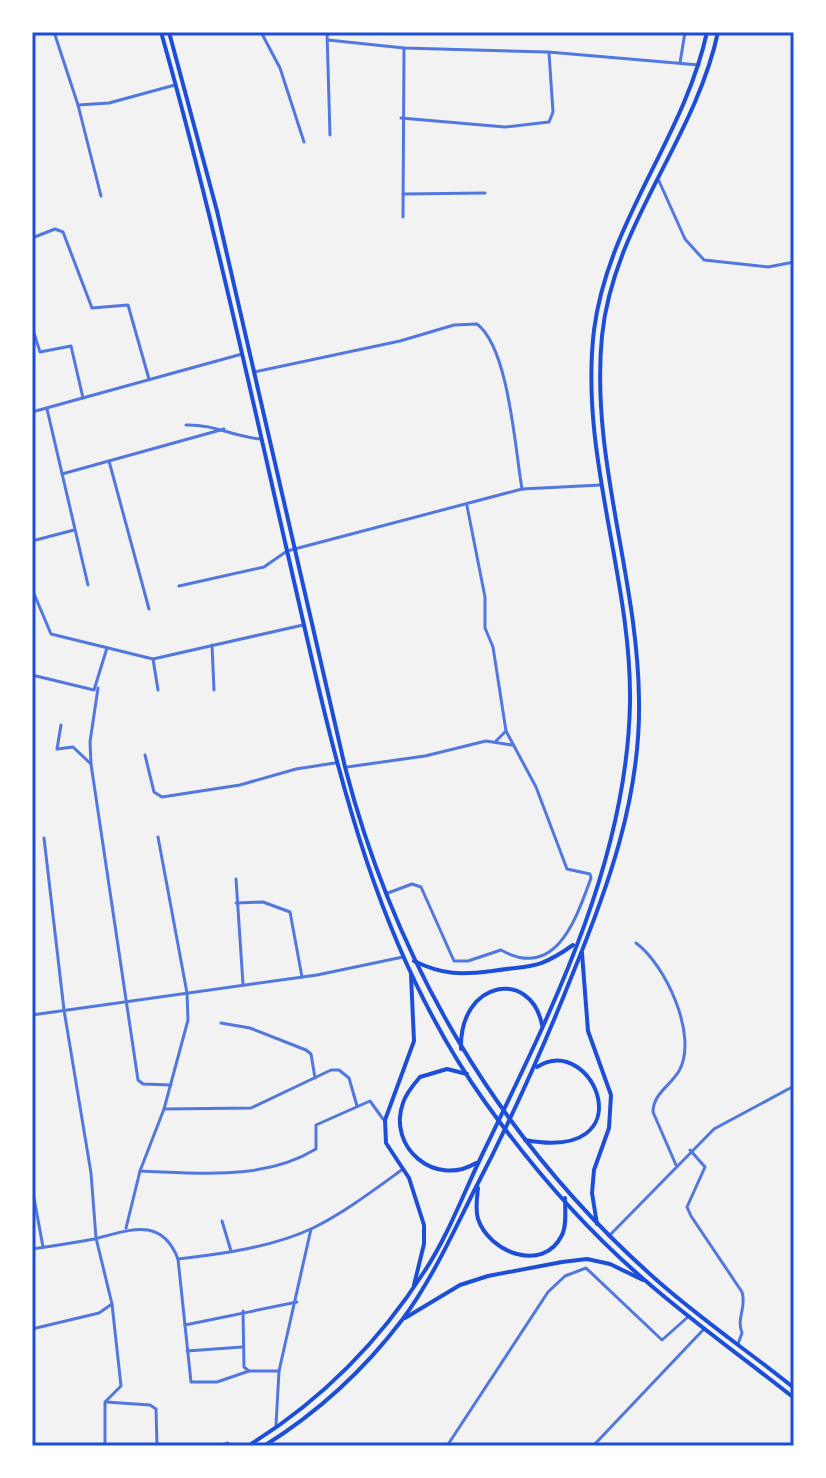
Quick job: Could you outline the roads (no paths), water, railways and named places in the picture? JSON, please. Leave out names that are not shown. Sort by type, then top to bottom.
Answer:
[{"type":"main road","points":[[161,32],[177,85],[242,354],[335,763],[372,879],[411,975],[467,1074],[501,1123],[565,1198],[643,1280],[794,1398]]},
{"type":"main road","points":[[169,32],[217,211],[345,767],[385,894],[414,961],[485,1088],[597,1224],[653,1277],[794,1388]]},
{"type":"main road","points":[[248,1446],[326,1389],[378,1334],[426,1269],[542,1025],[599,884],[625,769],[630,700],[625,626],[601,485],[592,388],[594,333],[601,287],[634,201],[686,104],[707,32]]},
{"type":"main road","points":[[264,1446],[342,1386],[403,1319],[430,1276],[535,1068],[582,952],[624,832],[637,746],[639,700],[633,623],[599,391],[602,334],[611,287],[627,239],[693,108],[718,32]]},
{"type":"main road","points":[[414,961],[456,975],[520,970],[541,965],[575,944]]},
{"type":"main road","points":[[582,952],[588,1031],[611,1095],[609,1128],[594,1170],[592,1193],[597,1224]]},
{"type":"main road","points":[[411,975],[414,1041],[385,1120],[386,1143],[403,1169],[424,1225],[424,1244],[413,1288]]},
{"type":"main road","points":[[461,1049],[464,1018],[471,1005],[488,992],[510,989],[521,994],[535,1007],[542,1025]]},
{"type":"main road","points":[[525,1140],[548,1144],[581,1140],[598,1119],[598,1097],[589,1077],[562,1059],[551,1059],[535,1068]]},
{"type":"main road","points":[[467,1074],[447,1069],[420,1077],[403,1103],[400,1125],[416,1157],[430,1168],[454,1173],[478,1162]]},
{"type":"main road","points":[[478,1184],[479,1221],[493,1243],[506,1253],[534,1256],[557,1243],[565,1226],[565,1198]]},
{"type":"main road","points":[[403,1319],[460,1285],[488,1276],[562,1262],[587,1259],[610,1264],[643,1280]]},
{"type":"street","points":[[54,32],[78,105],[101,196]]},
{"type":"street","points":[[261,32],[277,61],[304,142]]},
{"type":"street","points":[[327,32],[330,135]]},
{"type":"street","points":[[680,63],[685,32]]},
{"type":"street","points":[[328,40],[404,48],[548,52],[699,65]]},
{"type":"street","points":[[403,217],[401,118],[404,48]]},
{"type":"street","points":[[401,118],[505,127],[549,122],[553,112],[548,52]]},
{"type":"street","points":[[78,105],[109,103],[177,85]]},
{"type":"street","points":[[657,177],[675,211],[685,239],[704,260],[768,267],[794,262]]},
{"type":"street","points":[[403,194],[485,193]]},
{"type":"street","points":[[32,238],[55,229],[63,232],[92,308],[128,305],[149,379]]},
{"type":"street","points":[[254,372],[400,341],[454,325],[477,324],[488,334],[498,357],[522,489]]},
{"type":"street","points":[[32,327],[40,352],[71,346],[83,398]]},
{"type":"street","points":[[32,412],[242,354]]},
{"type":"street","points":[[47,409],[88,585]]},
{"type":"street","points":[[186,425],[224,429],[244,438],[261,439]]},
{"type":"street","points":[[61,474],[224,429]]},
{"type":"street","points":[[109,461],[113,488],[131,536],[149,609]]},
{"type":"street","points":[[179,586],[264,567],[287,551],[467,506],[522,489],[601,485]]},
{"type":"street","points":[[385,894],[412,884],[421,887],[454,961],[468,961],[497,950],[524,960],[536,958],[559,944],[577,917],[590,874],[567,869],[536,787],[506,731],[493,647],[485,628],[485,597],[467,506]]},
{"type":"street","points":[[32,541],[74,530]]},
{"type":"street","points":[[32,589],[51,634],[153,659],[304,625]]},
{"type":"street","points":[[212,645],[214,690]]},
{"type":"street","points":[[107,648],[90,742],[91,764],[124,1002],[138,1080],[143,1084],[171,1085]]},
{"type":"street","points":[[153,659],[158,690]]},
{"type":"street","points":[[32,675],[98,688]]},
{"type":"street","points":[[61,725],[57,749],[73,747],[91,764]]},
{"type":"street","points":[[496,741],[506,731]]},
{"type":"street","points":[[345,767],[496,741],[512,745]]},
{"type":"street","points":[[145,755],[154,792],[162,797],[240,785],[319,763],[335,763]]},
{"type":"street","points":[[126,1228],[140,1171],[164,1109],[185,1035],[187,993],[158,837]]},
{"type":"street","points":[[44,838],[64,1010],[91,1173],[96,1238],[112,1304],[121,1386],[105,1402],[105,1446]]},
{"type":"street","points":[[236,879],[243,984]]},
{"type":"street","points":[[236,903],[263,902],[290,912],[302,977]]},
{"type":"street","points":[[636,943],[673,996],[687,1037],[679,1072],[653,1103],[653,1112],[676,1165]]},
{"type":"street","points":[[32,1015],[302,977],[403,957]]},
{"type":"street","points":[[221,1023],[250,1028],[306,1050],[311,1054],[315,1078]]},
{"type":"street","points":[[164,1109],[251,1108],[331,1070],[343,1071],[357,1106]]},
{"type":"street","points":[[609,1236],[690,1150],[733,1116],[794,1086]]},
{"type":"street","points":[[140,1171],[252,1171],[294,1162],[317,1148],[313,1131],[316,1125],[370,1101],[385,1120]]},
{"type":"street","points":[[690,1150],[705,1167],[687,1207],[742,1292],[745,1302],[738,1323],[742,1333],[738,1344]]},
{"type":"street","points":[[178,1259],[231,1251],[311,1229],[357,1202],[403,1169]]},
{"type":"street","points":[[32,1187],[43,1247]]},
{"type":"street","points":[[222,1221],[231,1251]]},
{"type":"street","points":[[32,1249],[96,1238],[126,1228],[163,1237],[178,1259],[188,1368],[195,1384],[217,1382],[249,1371],[279,1371]]},
{"type":"street","points":[[276,1428],[279,1371],[311,1229]]},
{"type":"street","points":[[447,1446],[520,1331],[565,1276],[586,1268],[662,1340],[689,1316]]},
{"type":"street","points":[[185,1325],[297,1302]]},
{"type":"street","points":[[32,1329],[99,1313],[112,1304]]},
{"type":"street","points":[[243,1311],[242,1347],[244,1367],[249,1371]]},
{"type":"street","points":[[593,1446],[705,1329]]},
{"type":"street","points":[[187,1351],[242,1347]]},
{"type":"street","points":[[105,1402],[150,1405],[156,1409],[157,1446]]},
{"type":"street","points":[[220,1446],[228,1443]]}]
